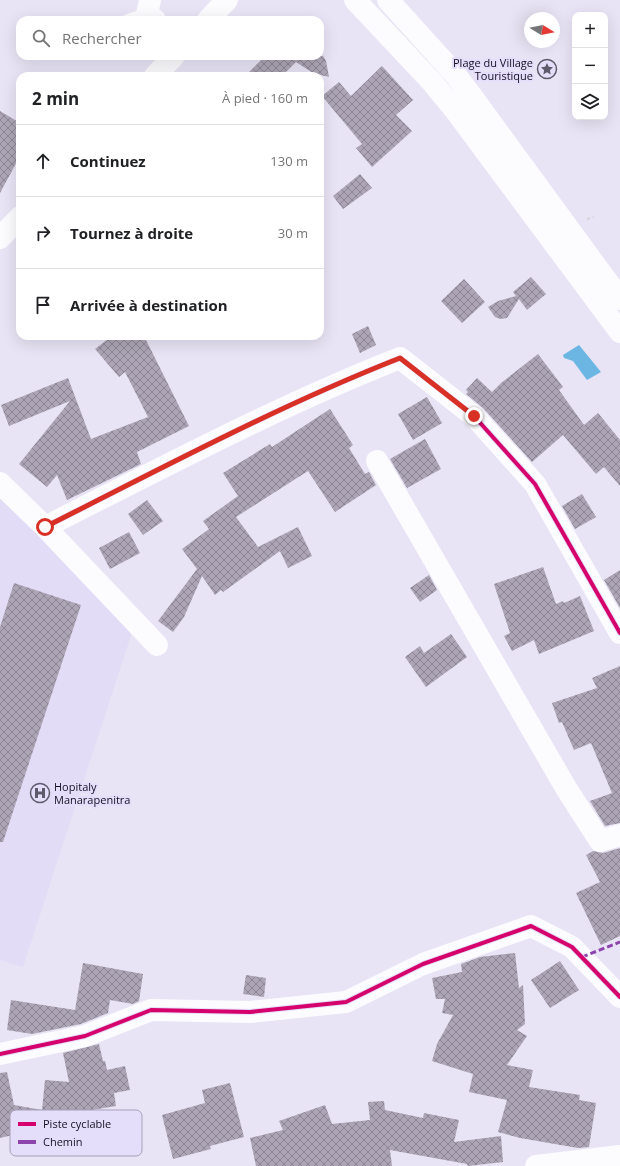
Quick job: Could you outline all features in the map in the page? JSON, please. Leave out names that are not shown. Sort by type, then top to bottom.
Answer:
[{"type":"street","points":[[212,16],[227,0]]},
{"type":"street","points":[[354,0],[432,82],[455,110],[620,332]]},
{"type":"street","points":[[388,0],[473,98],[620,298]]},
{"type":"street","points":[[159,72],[170,60]]},
{"type":"street","points":[[0,238],[16,221]]},
{"type":"street","points":[[45,527],[212,443],[344,380],[400,358],[474,416],[535,484],[620,633]]},
{"type":"street","points":[[377,461],[566,788],[591,827],[600,840],[620,835]]},
{"type":"street","points":[[0,483],[45,527],[157,645]]},
{"type":"street","points":[[0,1054],[85,1036],[151,1010],[250,1012],[346,1002],[423,964],[531,926],[572,947],[620,997]]},
{"type":"street","points":[[536,1166],[620,1156]]},
{"type":"shaded area","name":"Hopitaly Manarapenitra","points":[[0,496],[134,626],[23,967],[0,960]]},
{"type":"water","points":[[579,345],[601,372],[587,380],[573,361],[564,358],[563,355]]},
{"type":"building","points":[[324,58],[329,77],[324,76],[324,72],[311,72],[296,62],[286,72],[249,72],[261,60],[324,60]]},
{"type":"building","points":[[382,66],[413,100],[396,115],[412,131],[372,167],[356,148],[362,144],[324,98],[324,94],[339,82],[351,96]]},
{"type":"building","points":[[0,111],[16,121],[16,163],[0,193]]},
{"type":"building","points":[[360,174],[372,188],[343,209],[333,196]]},
{"type":"building","points":[[531,277],[546,294],[527,310],[519,299],[507,318],[500,319],[495,317],[488,307],[498,301],[516,296],[513,292]]},
{"type":"building","points":[[464,279],[485,302],[462,323],[441,301]]},
{"type":"building","points":[[368,326],[376,345],[360,353],[352,334]]},
{"type":"building","points":[[107,340],[146,340],[189,426],[137,452],[141,464],[67,500],[57,475],[47,487],[19,464],[70,401],[9,426],[1,405],[68,378],[91,439],[148,417],[125,372],[119,377],[95,349]]},
{"type":"building","points":[[538,354],[563,387],[559,390],[584,425],[598,413],[620,440],[620,486],[604,467],[596,474],[563,435],[532,462],[483,408],[466,394],[468,392],[466,390],[477,378],[492,392],[501,383]]},
{"type":"building","points":[[427,397],[442,423],[413,440],[398,414]]},
{"type":"building","points":[[330,409],[353,445],[349,448],[365,474],[369,472],[376,485],[335,512],[308,471],[236,517],[258,547],[298,527],[312,556],[288,568],[280,551],[223,592],[221,590],[215,595],[202,576],[184,617],[173,632],[158,621],[197,569],[182,549],[209,529],[203,521],[238,496],[223,473],[270,444],[272,447]]},
{"type":"building","points":[[425,439],[441,469],[407,488],[390,459]]},
{"type":"building","points":[[582,494],[596,517],[575,529],[562,506]]},
{"type":"building","points":[[147,500],[163,521],[143,535],[128,514]]},
{"type":"building","points":[[129,532],[140,553],[110,569],[99,548]]},
{"type":"building","points":[[543,567],[556,604],[563,601],[564,603],[580,596],[594,631],[539,654],[534,640],[512,651],[504,636],[510,633],[494,584]]},
{"type":"building","points":[[620,570],[620,608],[604,580]]},
{"type":"building","points":[[429,575],[437,590],[420,602],[410,588]]},
{"type":"building","points":[[14,583],[81,605],[3,842],[0,842],[0,627]]},
{"type":"building","points":[[451,634],[467,657],[426,687],[405,657],[420,646],[424,653]]},
{"type":"building","points":[[620,666],[620,823],[605,826],[590,801],[612,793],[591,743],[574,750],[562,722],[559,723],[552,703],[597,688],[592,678]]},
{"type":"building","points":[[620,848],[620,936],[601,945],[576,893],[600,882],[586,855],[593,851],[603,853]]},
{"type":"building","points":[[515,953],[519,988],[523,985],[525,1024],[517,1030],[527,1036],[507,1065],[533,1070],[529,1087],[580,1095],[579,1100],[596,1103],[589,1147],[578,1148],[520,1138],[498,1132],[507,1100],[469,1092],[473,1074],[432,1061],[437,1044],[453,1015],[442,1013],[445,999],[436,999],[432,978],[462,972],[461,964],[480,957]]},
{"type":"building","points":[[560,961],[579,990],[550,1008],[531,980]]},
{"type":"building","points":[[83,963],[143,974],[139,1001],[133,1004],[110,1000],[108,1013],[81,1024],[32,1034],[7,1030],[11,1000],[75,1010]]},
{"type":"building","points":[[246,975],[266,978],[264,997],[243,994]]},
{"type":"building","points":[[99,1044],[107,1070],[125,1066],[130,1090],[114,1093],[116,1106],[92,1110],[42,1110],[45,1080],[69,1082],[63,1053]]},
{"type":"building","points":[[7,1072],[14,1105],[42,1110],[10,1110],[10,1136],[0,1138],[0,1073]]},
{"type":"building","points":[[230,1083],[244,1137],[210,1146],[211,1149],[173,1159],[162,1115],[205,1103],[202,1090]]},
{"type":"building","points":[[384,1101],[385,1110],[423,1118],[424,1113],[459,1120],[454,1142],[501,1136],[503,1162],[468,1166],[467,1164],[390,1150],[392,1166],[256,1166],[250,1138],[283,1130],[279,1121],[325,1105],[332,1124],[370,1120],[368,1102]]},
{"type":"marked path","points":[[582,957],[620,942]]},
{"type":"cycle path","points":[[45,527],[265,417],[310,396],[400,358],[474,416],[535,484],[620,633]]},
{"type":"cycle path","points":[[0,1054],[85,1036],[151,1010],[250,1012],[346,1002],[423,964],[531,926],[572,947],[620,997]]},
{"type":"place","name":"Plage du Village Touristique","points":[[547,69]]},
{"type":"place","name":"Hopitaly Manarapenitra","points":[[40,793]]},
{"type":"route","points":[[45,527],[204,446],[344,380],[400,358],[474,416]]}]
